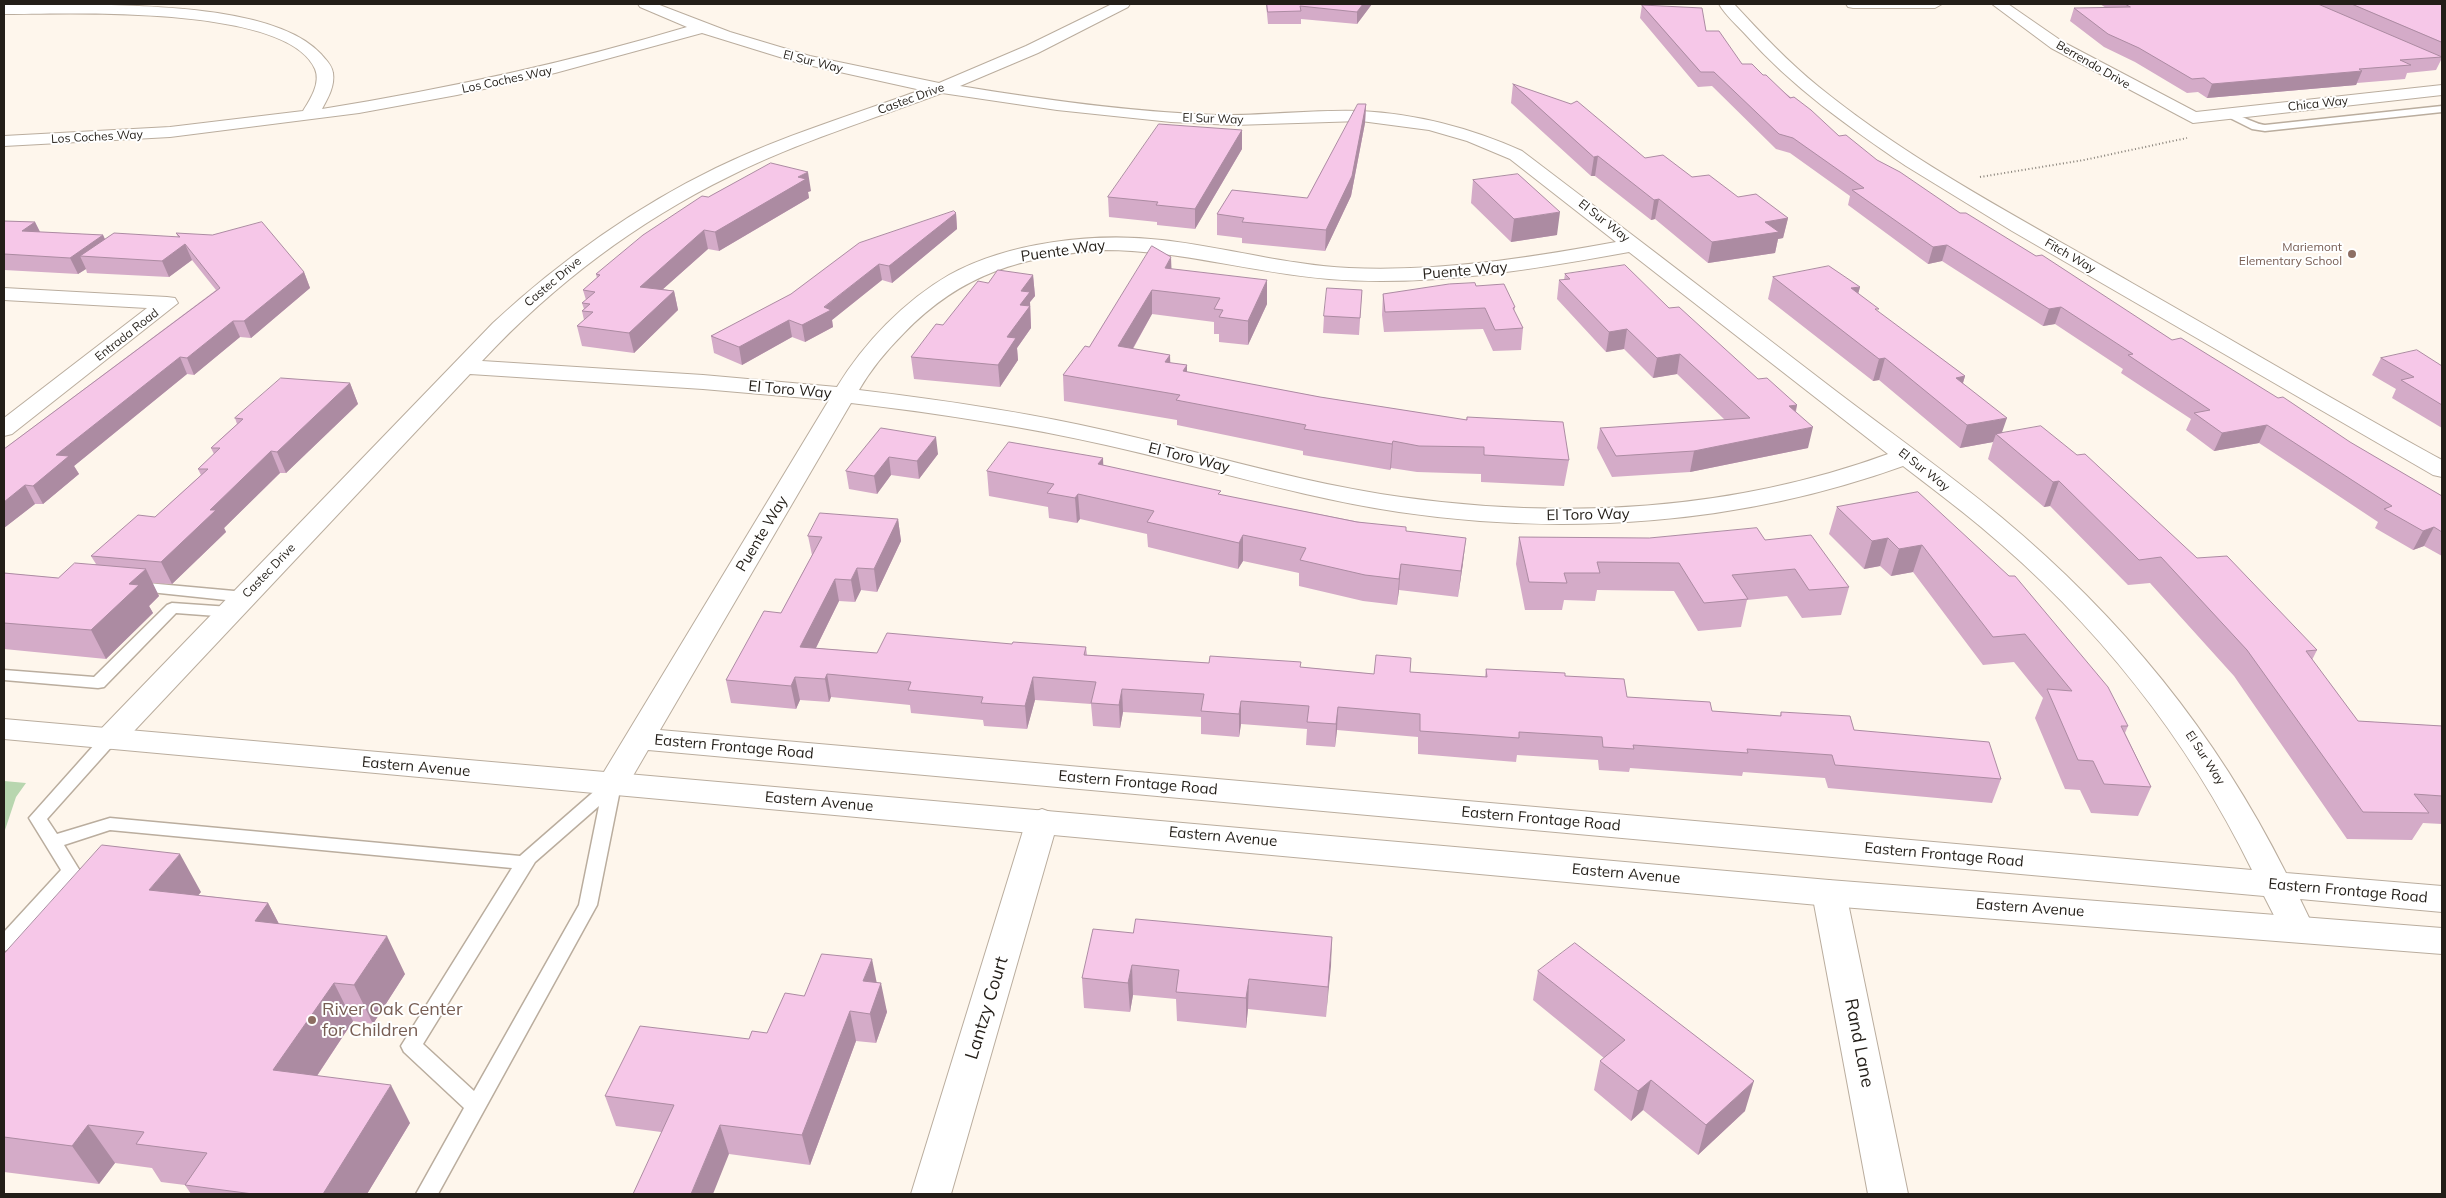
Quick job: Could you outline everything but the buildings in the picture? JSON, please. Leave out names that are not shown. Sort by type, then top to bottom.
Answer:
[{"type":"street","name":"El Sur Way","points":[[645,4],[701,28],[802,60],[860,74],[1033,103],[1143,115],[1235,120],[1340,116],[1373,117],[1450,130],[1492,143],[1526,161],[1907,456],[2035,559],[2079,601],[2121,645],[2180,720],[2233,803],[2297,928]]},
{"type":"street","name":"Castec Drive","points":[[109,739],[525,304],[592,250],[646,214],[724,172],[765,154],[940,88],[1058,38],[1123,4]]},
{"type":"street","name":"Fitch Way","points":[[1726,4],[1769,51],[1826,101],[1886,144],[1946,183],[2442,470]]},
{"type":"street","points":[[1853,4],[1935,4]]},
{"type":"street","name":"Berrendo Drive","points":[[1999,4],[2057,45],[2193,118]]},
{"type":"street","points":[[4,10],[148,11],[219,18],[272,30],[308,48],[323,67],[325,78],[320,96],[308,116]]},
{"type":"street","name":"Los Coches Way","points":[[4,141],[170,132],[308,116],[489,85],[593,60],[701,28]]},
{"type":"street","name":"Chica Way","points":[[2193,118],[2442,90]]},
{"type":"street","name":"Puente Way","points":[[612,785],[844,395],[875,350],[907,316],[934,293],[969,273],[1028,254],[1076,246],[1144,245],[1299,270],[1392,275],[1468,272],[1516,266],[1635,245]]},
{"type":"street","name":"Entrada Road","points":[[4,294],[167,303],[4,429]]},
{"type":"street","name":"El Toro Way","points":[[464,367],[749,386],[844,395],[1034,423],[1144,446],[1298,486],[1350,496],[1420,507],[1492,514],[1591,515],[1704,508],[1768,497],[1827,483],[1907,456]]},
{"type":"street","name":"Eastern Avenue","points":[[4,730],[1829,892],[2442,941]]},
{"type":"street","name":"Eastern Frontage Road","points":[[640,739],[2442,899]]},
{"type":"street","name":"Lantzy Court","points":[[931,1194],[1042,821]]},
{"type":"street","name":"Rand Lane","points":[[1829,892],[1888,1194]]},
{"type":"lane","points":[[2227,114],[2255,127],[2265,128],[2442,109]]},
{"type":"lane","points":[[120,586],[238,604]]},
{"type":"lane","points":[[4,675],[98,683],[172,608],[238,604]]},
{"type":"lane","points":[[4,944],[71,871],[38,818],[109,739]]},
{"type":"lane","points":[[476,1106],[410,1046],[530,857],[612,785]]},
{"type":"lane","points":[[427,1194],[588,905],[612,785]]},
{"type":"lane","points":[[52,842],[110,824],[526,863]]},
{"type":"path","points":[[1946,183],[2084,160],[2191,138]]},
{"type":"green space","points":[[4,781],[26,783],[16,797],[4,833]]},
{"type":"place","name":"Mariemont Elementary School","points":[[2352,254]]},
{"type":"place","name":"River Oak Center for Children","points":[[312,1020]]}]
